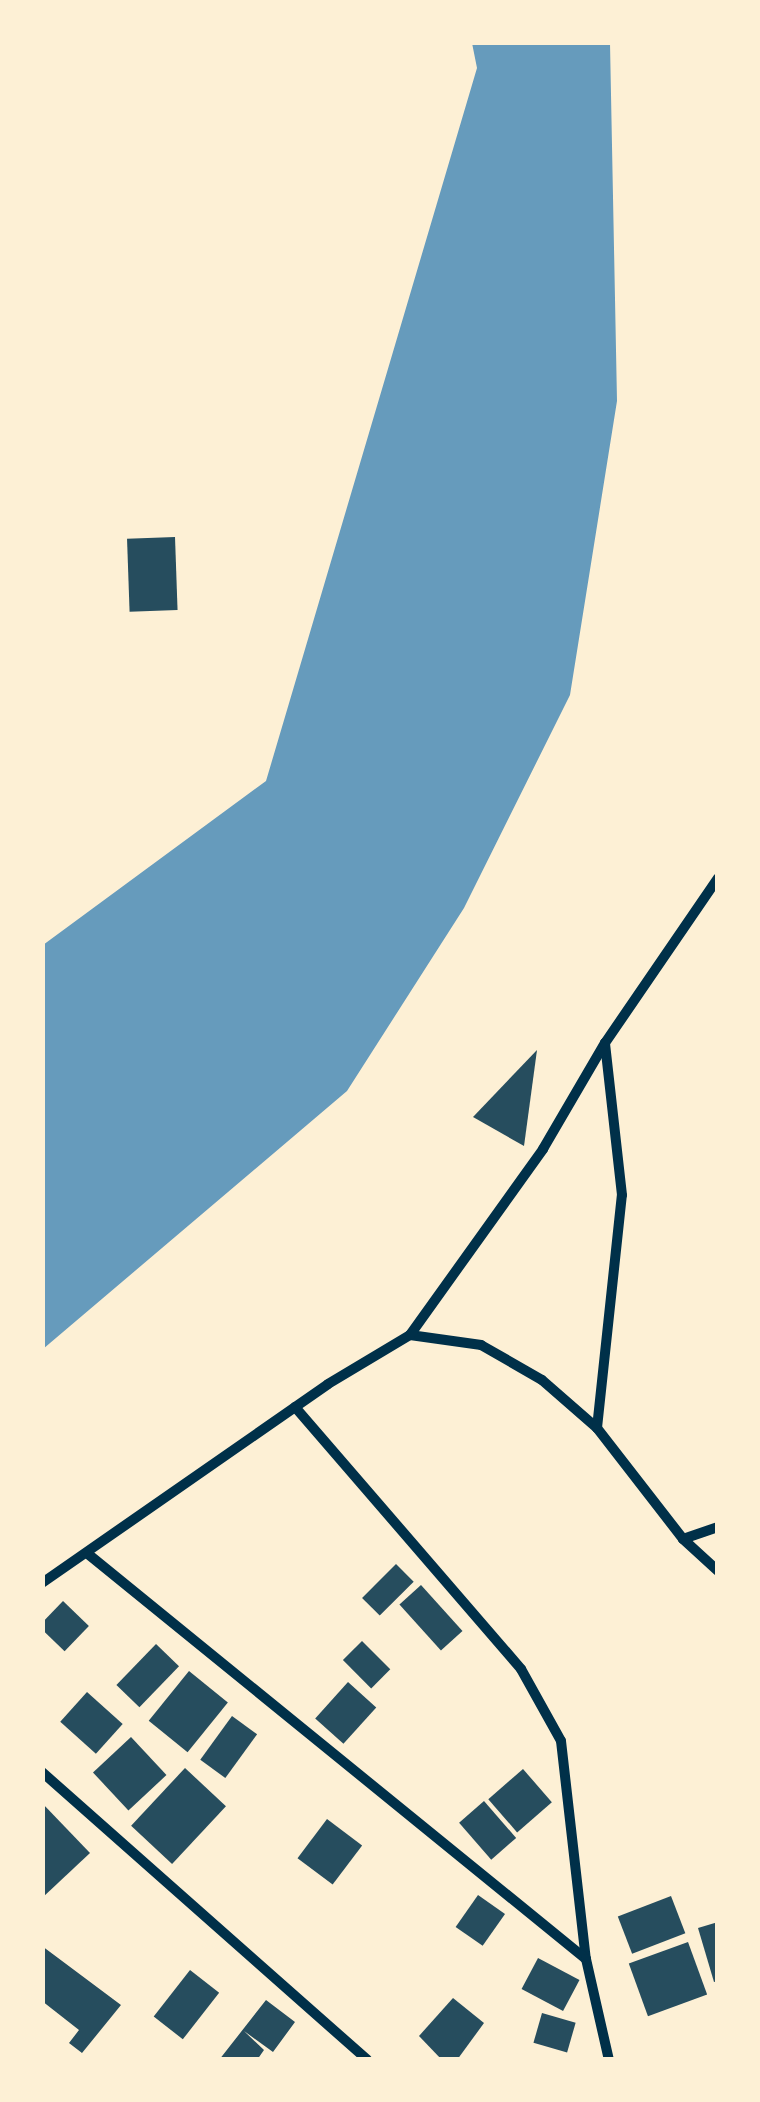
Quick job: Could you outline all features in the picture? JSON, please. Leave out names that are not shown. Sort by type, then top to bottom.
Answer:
[{"type":"street","points":[[42,1584],[295,1408],[410,1335],[543,1149],[604,1044],[718,878]]},
{"type":"street","points":[[597,1428],[622,1194],[604,1044]]},
{"type":"street","points":[[410,1335],[481,1345],[542,1380],[597,1428],[684,1539],[718,1571]]},
{"type":"street","points":[[295,1408],[521,1669],[561,1741],[586,1958],[609,2060]]},
{"type":"street","points":[[684,1539],[718,1527]]},
{"type":"street","points":[[88,1554],[586,1958]]},
{"type":"street","points":[[42,1772],[367,2060]]},
{"type":"water","points":[[472,43],[610,43],[617,401],[570,695],[464,908],[347,1091],[43,1349],[43,945],[266,781],[477,68]]},
{"type":"building","points":[[175,537],[178,610],[130,612],[127,539]]},
{"type":"building","points":[[537,1050],[524,1146],[473,1117]]},
{"type":"building","points":[[396,1564],[414,1582],[380,1616],[362,1598]]},
{"type":"building","points":[[421,1585],[462,1631],[441,1650],[399,1604]]},
{"type":"building","points":[[63,1601],[89,1626],[65,1651],[42,1629],[42,1623]]},
{"type":"building","points":[[362,1641],[390,1669],[371,1688],[343,1660]]},
{"type":"building","points":[[156,1644],[179,1666],[139,1707],[116,1685]]},
{"type":"building","points":[[189,1671],[228,1702],[188,1752],[149,1721]]},
{"type":"building","points":[[348,1682],[376,1707],[343,1744],[315,1718]]},
{"type":"building","points":[[87,1692],[123,1724],[96,1754],[60,1722]]},
{"type":"building","points":[[232,1716],[257,1734],[225,1778],[200,1760]]},
{"type":"building","points":[[131,1737],[166,1775],[128,1810],[93,1772]]},
{"type":"building","points":[[185,1768],[226,1806],[172,1864],[131,1826]]},
{"type":"building","points":[[523,1769],[552,1802],[517,1832],[488,1799]]},
{"type":"building","points":[[484,1801],[516,1838],[491,1860],[459,1823]]},
{"type":"building","points":[[42,1803],[90,1853],[42,1898]]},
{"type":"building","points":[[327,1819],[362,1845],[333,1885],[298,1858]]},
{"type":"building","points":[[478,1895],[505,1914],[483,1946],[456,1927]]},
{"type":"building","points":[[671,1896],[685,1933],[632,1954],[618,1916]]},
{"type":"building","points":[[718,1922],[718,1981],[714,1982],[698,1928]]},
{"type":"building","points":[[688,1942],[707,1995],[648,2016],[629,1964]]},
{"type":"building","points":[[42,1946],[121,2005],[82,2053],[69,2043],[79,2030],[42,2001]]},
{"type":"building","points":[[538,1958],[579,1980],[563,2011],[522,1989]]},
{"type":"building","points":[[190,1970],[219,1993],[183,2039],[154,2016]]},
{"type":"building","points":[[453,1998],[484,2023],[457,2060],[442,2060],[419,2036]]},
{"type":"building","points":[[266,2000],[295,2022],[273,2052],[244,2031],[264,2050],[257,2060],[219,2060]]},
{"type":"building","points":[[542,2013],[576,2023],[567,2052],[533,2043]]}]
